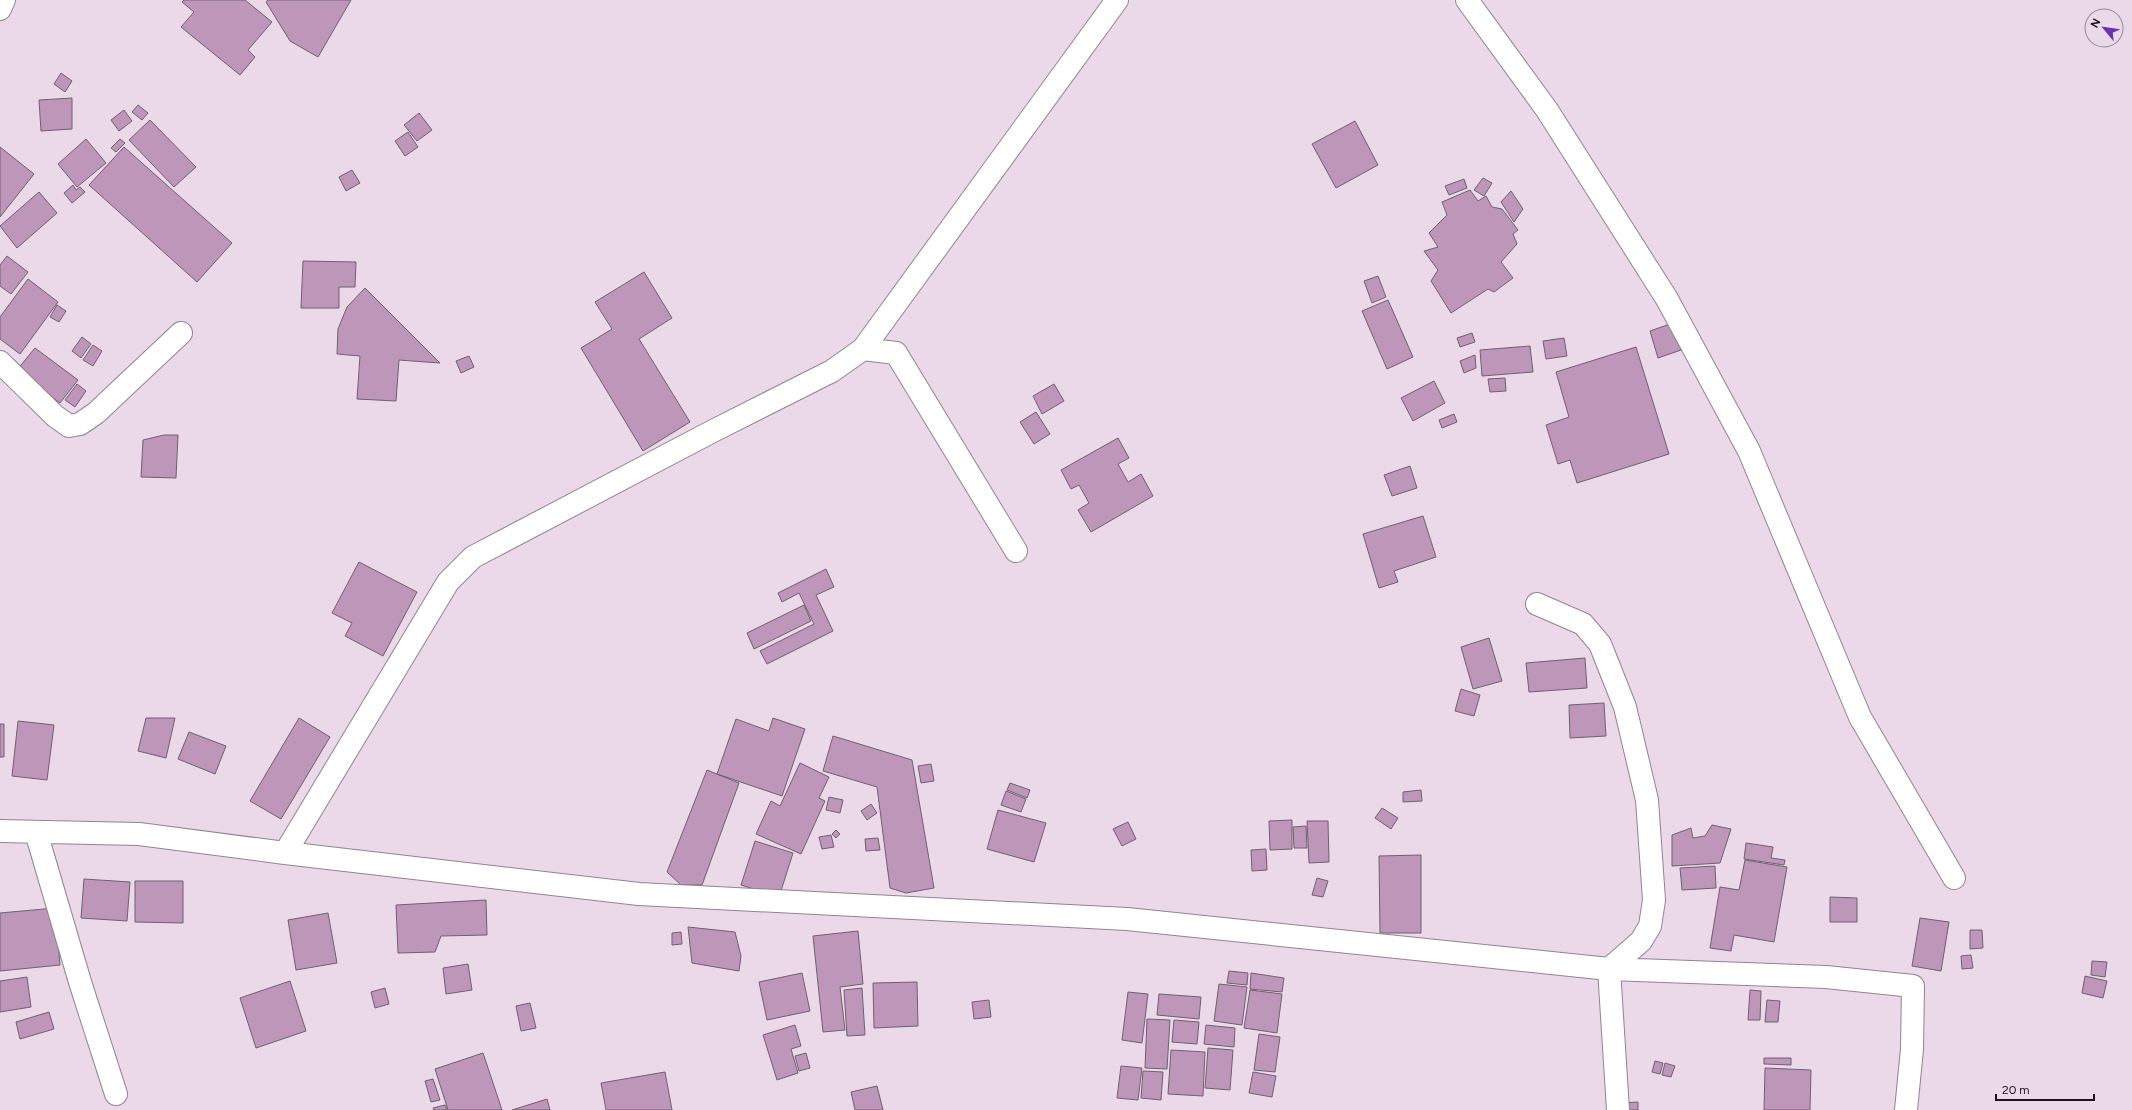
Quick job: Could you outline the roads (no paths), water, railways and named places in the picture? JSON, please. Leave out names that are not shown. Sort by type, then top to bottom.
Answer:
[{"type":"street","points":[[0,9],[4,0]]},
{"type":"street","points":[[285,853],[448,582],[473,557],[713,431],[832,371],[863,349],[1117,0]]},
{"type":"street","points":[[1467,0],[1547,110],[1667,299],[1748,451],[1860,717],[1954,878]]},
{"type":"street","points":[[0,362],[55,416],[69,426],[80,424],[96,413],[181,333]]},
{"type":"street","points":[[863,349],[896,353],[1016,551]]},
{"type":"street","points":[[1537,604],[1583,624],[1600,644],[1625,707],[1647,800],[1654,900],[1650,926],[1640,941],[1609,969]]},
{"type":"street","points":[[0,830],[139,834],[285,853],[639,894],[1127,920],[1609,969],[1826,977],[1913,986],[1912,1049],[1906,1110]]},
{"type":"street","points":[[36,832],[80,982],[116,1094]]},
{"type":"street","points":[[1609,969],[1618,1110]]}]
